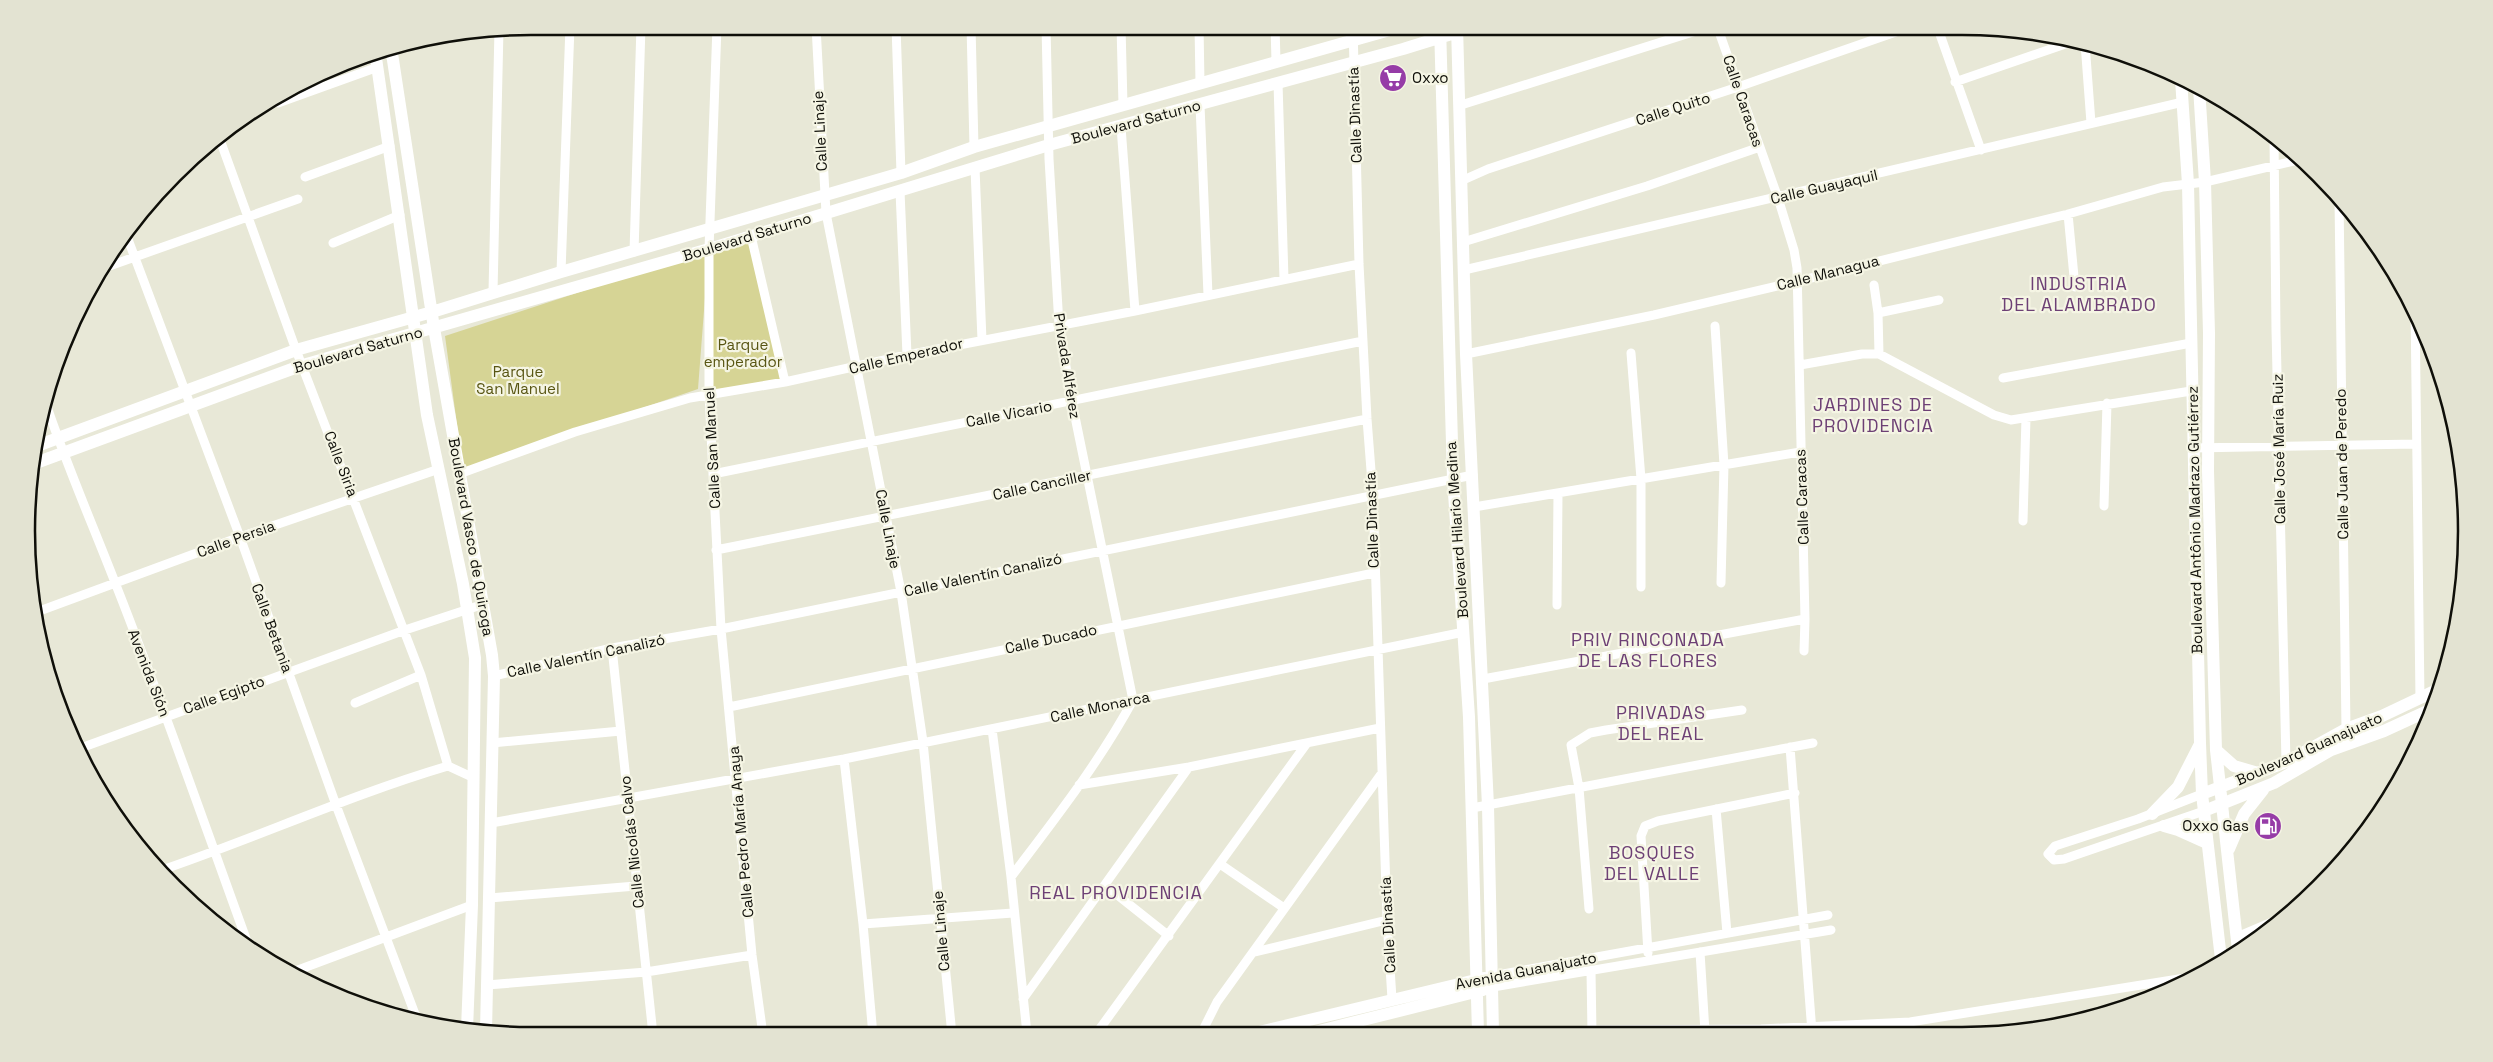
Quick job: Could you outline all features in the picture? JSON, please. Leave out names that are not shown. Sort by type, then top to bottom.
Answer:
[{"type":"street","points":[[561,272],[570,35]]},
{"type":"street","points":[[634,252],[641,35]]},
{"type":"street","name":"Calle San Manuel","points":[[717,35],[709,249],[709,395],[721,629]]},
{"type":"street","name":"Calle Linaje","points":[[816,35],[823,195],[901,592],[923,742],[951,1027]]},
{"type":"street","points":[[896,35],[901,173]]},
{"type":"street","points":[[971,35],[974,147]]},
{"type":"street","name":"Privada Alférez","points":[[1046,35],[1049,145],[1059,325],[1072,402],[1133,700]]},
{"type":"street","points":[[1121,35],[1123,105]]},
{"type":"street","points":[[1199,35],[1200,83]]},
{"type":"street","points":[[1275,35],[1276,61]]},
{"type":"street","name":"Calle Dinastía","points":[[1353,35],[1366,419],[1373,496],[1386,920],[1392,999]]},
{"type":"street","name":"Boulevard Saturno","points":[[43,444],[296,350],[432,312],[493,292],[901,173],[974,147],[1373,35]]},
{"type":"street","name":"Boulevard Saturno","points":[[40,461],[303,365],[709,249],[1049,145],[1353,63],[1432,35]]},
{"type":"street","name":"Boulevard Hilario Medina","points":[[1440,35],[1453,478],[1464,632],[1472,808],[1478,1027]]},
{"type":"street","name":"Boulevard Hilario Medina","points":[[1461,35],[1466,354],[1483,679],[1493,1027]]},
{"type":"street","points":[[1461,105],[1683,35]]},
{"type":"street","name":"Calle Caracas","points":[[1720,35],[1778,198],[1794,250],[1799,280],[1804,651]]},
{"type":"street","name":"Calle Quito","points":[[1462,181],[1488,169],[1738,87],[1887,35]]},
{"type":"street","points":[[1940,35],[1955,82],[1981,150]]},
{"type":"street","points":[[493,292],[499,36]]},
{"type":"street","points":[[1955,82],[2061,45]]},
{"type":"street","points":[[2086,51],[2091,123]]},
{"type":"street","name":"Boulevard Vasco de Quiroga","points":[[392,55],[434,328],[459,474],[490,636],[494,676],[486,1025]]},
{"type":"street","name":"Boulevard Vasco de Quiroga","points":[[377,60],[427,415],[467,609],[475,658],[472,905],[467,1023]]},
{"type":"street","points":[[282,101],[378,67]]},
{"type":"street","points":[[1278,83],[1284,279]]},
{"type":"street","name":"Boulevard Antônio Madrazo Gutiérrez","points":[[2182,86],[2188,184],[2202,794],[2220,954]]},
{"type":"street","name":"Boulevard Antônio Madrazo Gutiérrez","points":[[2200,96],[2205,182],[2208,471],[2216,750],[2237,944]]},
{"type":"street","name":"Calle Guayaquil","points":[[1464,270],[2183,102]]},
{"type":"street","points":[[1200,105],[1208,295]]},
{"type":"street","points":[[1121,127],[1135,311]]},
{"type":"street","name":"Calle Siria","points":[[221,144],[296,350],[422,675],[448,766]]},
{"type":"street","points":[[305,177],[390,146]]},
{"type":"street","name":"Calle José María Ruiz","points":[[2275,146],[2278,446],[2286,762]]},
{"type":"street","points":[[1463,242],[1647,186],[1760,147]]},
{"type":"street","name":"Calle Managua","points":[[1466,354],[1654,315],[2068,214],[2163,187],[2205,182],[2293,161]]},
{"type":"street","points":[[975,168],[982,340]]},
{"type":"street","points":[[900,191],[907,355]]},
{"type":"street","points":[[113,264],[298,199]]},
{"type":"street","name":"Calle Juan de Peredo","points":[[2339,209],[2346,729]]},
{"type":"street","points":[[2068,214],[2075,287]]},
{"type":"street","points":[[333,243],[400,216]]},
{"type":"street","points":[[751,236],[785,382]]},
{"type":"street","name":"Calle Betania","points":[[129,241],[186,390],[336,805],[415,1013]]},
{"type":"street","name":"Calle Emperador","points":[[459,474],[664,404],[856,368],[907,355],[1135,311],[1360,264]]},
{"type":"street","points":[[1874,285],[1878,313],[1879,354]]},
{"type":"street","points":[[1878,313],[1939,300]]},
{"type":"street","points":[[1716,326],[1724,465],[1721,583]]},
{"type":"street","points":[[2419,338],[2416,444],[2420,699]]},
{"type":"street","name":"Calle Vicario","points":[[713,474],[1363,341]]},
{"type":"street","points":[[2003,378],[2191,342]]},
{"type":"street","points":[[1631,353],[1641,479],[1641,587]]},
{"type":"street","points":[[1800,365],[1862,354],[1879,354],[1994,415],[2010,420],[2192,390]]},
{"type":"street","points":[[2104,506],[2107,403]]},
{"type":"street","name":"Avenida Sión","points":[[50,413],[62,453],[116,584],[166,716],[245,936]]},
{"type":"street","points":[[2023,521],[2026,418]]},
{"type":"street","name":"Calle Canciller","points":[[716,550],[1366,419]]},
{"type":"street","points":[[2193,448],[2342,447],[2416,444]]},
{"type":"street","points":[[1474,507],[1800,452]]},
{"type":"street","name":"Calle Persia","points":[[42,610],[354,496],[439,469]]},
{"type":"street","name":"Calle Valentín Canalizó","points":[[494,676],[612,648],[721,629],[1473,475]]},
{"type":"street","points":[[1557,605],[1558,494]]},
{"type":"street","name":"Calle Ducado","points":[[729,707],[1374,573]]},
{"type":"street","name":"Calle Egipto","points":[[84,746],[405,630],[484,604]]},
{"type":"street","points":[[1483,679],[1805,619]]},
{"type":"street","name":"Calle Pedro María Anaya","points":[[721,629],[752,955],[762,1027]]},
{"type":"street","name":"Calle Monarca","points":[[491,823],[628,800],[844,759],[1464,632]]},
{"type":"street","name":"Calle Nicolás Calvo","points":[[612,648],[652,1027]]},
{"type":"street","points":[[355,703],[422,675]]},
{"type":"street","name":"Boulevard Guanajuato","points":[[2202,794],[2220,789],[2286,762],[2346,729],[2382,716],[2431,693]]},
{"type":"street","points":[[1011,877],[1079,785],[1122,721],[1133,700]]},
{"type":"street","points":[[1589,909],[1578,788],[1571,745],[1579,738],[1606,730],[1742,710]]},
{"type":"street","name":"Boulevard Guanajuato","points":[[2204,811],[2268,785],[2331,750],[2384,731],[2423,713]]},
{"type":"street","points":[[1079,785],[1189,768],[1380,728]]},
{"type":"street","points":[[992,729],[1011,877],[1013,913],[1026,1027]]},
{"type":"street","points":[[492,743],[621,732]]},
{"type":"street","points":[[1101,1027],[1169,936],[1306,743]]},
{"type":"street","points":[[1472,808],[1813,743]]},
{"type":"street","points":[[2152,814],[2178,787],[2200,744]]},
{"type":"street","points":[[1790,747],[1796,794],[1812,1027]]},
{"type":"street","points":[[2216,750],[2234,766],[2258,773]]},
{"type":"street","points":[[844,759],[864,924],[872,1027]]},
{"type":"street","points":[[167,868],[215,852],[396,781],[448,766],[474,778]]},
{"type":"street","points":[[1023,999],[1189,768]]},
{"type":"street","points":[[1204,1027],[1217,1002],[1255,952],[1284,908],[1382,772]]},
{"type":"street","points":[[2228,852],[2244,814],[2268,785]]},
{"type":"street","points":[[1649,960],[1642,830],[1658,821],[1796,794]]},
{"type":"street","points":[[2202,794],[2152,814],[2055,846],[2049,851],[2049,856],[2054,860],[2064,859],[2204,811]]},
{"type":"street","points":[[1716,809],[1727,933]]},
{"type":"street","points":[[2164,826],[2178,830],[2208,844]]},
{"type":"street","points":[[1220,864],[1284,908]]},
{"type":"street","points":[[490,898],[636,886]]},
{"type":"street","points":[[1106,886],[1169,936]]},
{"type":"street","points":[[301,970],[472,905]]},
{"type":"street","points":[[864,924],[1013,913]]},
{"type":"street","name":"Avenida Guanajuato","points":[[1335,1027],[1476,986],[1647,947],[1828,915]]},
{"type":"street","points":[[1475,918],[1491,916]]},
{"type":"street","points":[[1255,952],[1386,920]]},
{"type":"street","name":"Avenida Guanajuato","points":[[1493,982],[1591,971],[1831,930]]},
{"type":"street","points":[[1700,952],[1705,1027]]},
{"type":"street","points":[[487,985],[646,972],[752,955]]},
{"type":"street","points":[[1591,971],[1591,1027]]},
{"type":"street","points":[[1849,1027],[1910,1022],[2172,980]]},
{"type":"street","name":"Avenida Guanajuato","points":[[1281,1027],[1392,999],[1476,986]]},
{"type":"green space","name":"Parque San Manuel","points":[[751,236],[785,382],[709,395],[708,258],[698,389],[463,469],[445,336]]},
{"type":"place","name":"Oxxo","points":[[1393,78]]},
{"type":"place","name":"Oxxo Gas","points":[[2268,826]]},
{"type":"district","name":"INDUSTRIA DEL ALAMBRADO","points":[[2079,294]]},
{"type":"district","name":"JARDINES DE PROVIDENCIA","points":[[1873,415]]},
{"type":"district","name":"PRIV RINCONADA DE LAS FLORES","points":[[1648,650]]},
{"type":"district","name":"PRIVADAS DEL REAL","points":[[1661,723]]},
{"type":"district","name":"BOSQUES DEL VALLE","points":[[1652,863]]},
{"type":"district","name":"REAL PROVIDENCIA","points":[[1116,893]]},
{"type":"park label","name":"Parque emperador","points":[[743,354]]}]
